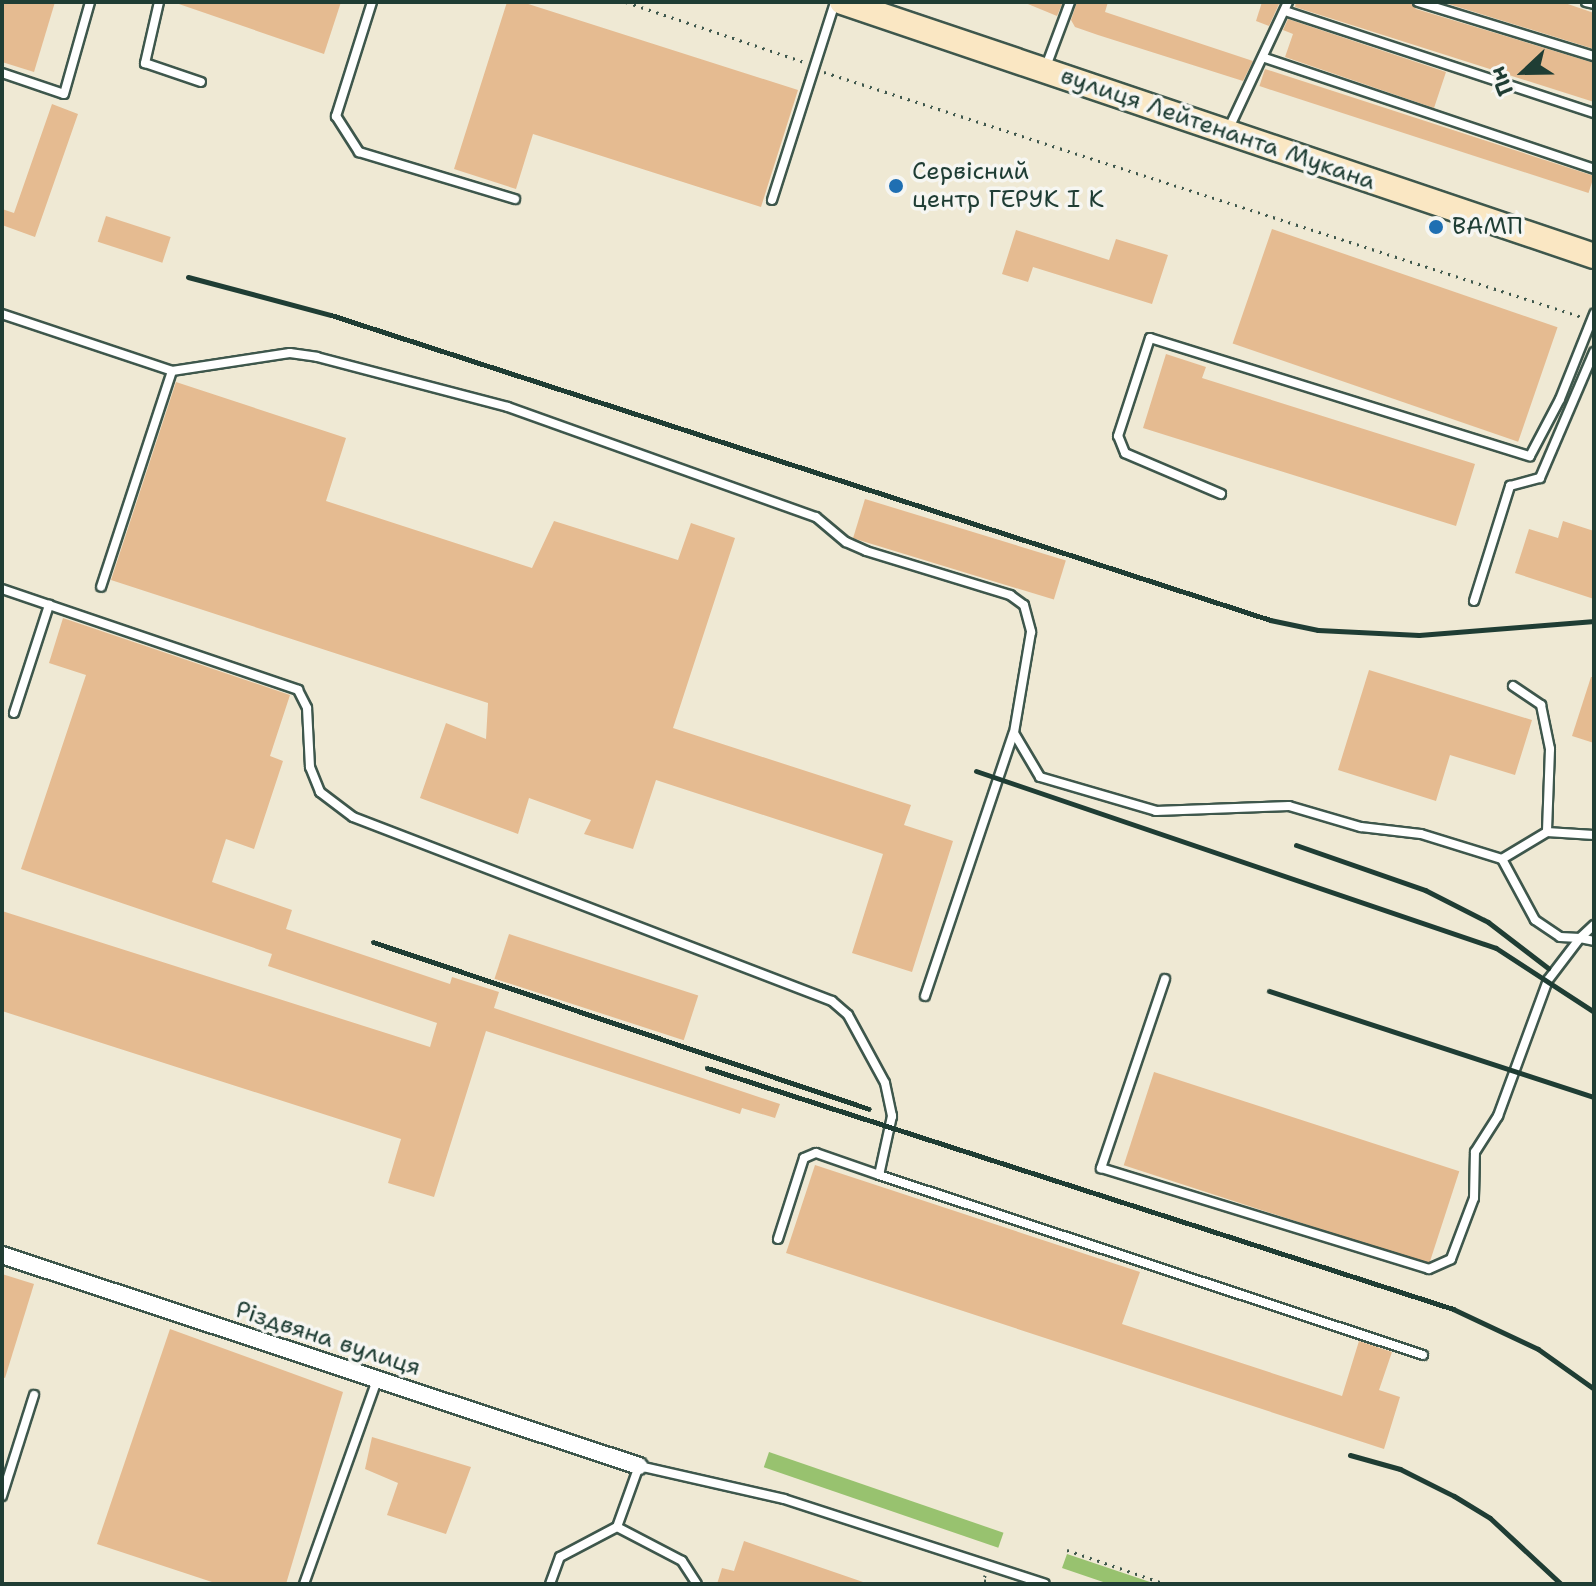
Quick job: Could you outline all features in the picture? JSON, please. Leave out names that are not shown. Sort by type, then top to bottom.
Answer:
[{"type":"main road","name":"вулиця Лейтенанта Мукана","points":[[839,2],[1594,256]]},
{"type":"street","name":"Різдвяна вулиця","points":[[2,1255],[639,1466]]},
{"type":"lane","points":[[2,73],[64,94],[90,2]]},
{"type":"lane","points":[[159,2],[145,63],[201,82]]},
{"type":"lane","points":[[372,2],[336,116],[359,152],[515,199]]},
{"type":"lane","points":[[772,200],[811,68],[839,2]]},
{"type":"lane","points":[[1045,71],[1070,2]]},
{"type":"lane","points":[[1418,2],[1594,56]]},
{"type":"lane","points":[[1586,2],[1594,4]]},
{"type":"lane","points":[[1227,132],[1265,58],[1287,6],[1594,113]]},
{"type":"lane","points":[[1265,58],[1594,169]]},
{"type":"lane","points":[[2,314],[172,371],[290,353],[508,407],[816,517],[866,551],[1010,595],[1024,605],[1031,632],[1014,733],[925,996]]},
{"type":"lane","points":[[1221,494],[1125,453],[1118,436],[1150,338],[1530,456],[1593,317]]},
{"type":"lane","points":[[1474,601],[1510,486],[1540,478],[1594,352]]},
{"type":"lane","points":[[101,587],[172,371]]},
{"type":"lane","points":[[2,589],[298,690],[307,708],[310,767],[320,792],[353,817],[832,1001],[848,1015],[885,1083],[892,1116],[879,1175]]},
{"type":"lane","points":[[14,713],[49,605]]},
{"type":"lane","points":[[1513,686],[1541,705],[1550,749],[1547,832]]},
{"type":"lane","points":[[1014,733],[1040,777],[1156,811],[1289,806],[1361,827],[1421,834],[1502,859],[1535,920],[1560,937],[1594,941]]},
{"type":"lane","points":[[1502,859],[1547,832],[1594,835]]},
{"type":"lane","points":[[1165,979],[1101,1168],[1429,1269],[1451,1259],[1474,1198],[1475,1152],[1498,1116],[1548,980],[1594,925]]},
{"type":"lane","points":[[778,1239],[804,1158],[816,1153],[1423,1355]]},
{"type":"lane","points":[[304,1584],[377,1380]]},
{"type":"lane","points":[[2,1496],[34,1395]]},
{"type":"lane","points":[[550,1584],[560,1557],[617,1527],[639,1466],[784,1499],[1045,1584]]},
{"type":"lane","points":[[617,1527],[682,1561],[697,1584]]},
{"type":"path","points":[[626,2],[792,56],[811,68],[1593,317]]},
{"type":"path","points":[[1067,1550],[1166,1584]]},
{"type":"green space","points":[[769,1452],[1003,1533],[998,1548],[764,1467]]},
{"type":"green space","points":[[1067,1554],[1150,1584],[1109,1584],[1062,1568]]},
{"type":"building","points":[[2,2],[55,2],[34,72],[2,62]]},
{"type":"building","points":[[173,2],[341,2],[324,54]]},
{"type":"building","points":[[507,2],[522,2],[798,90],[761,207],[533,134],[516,189],[454,169]]},
{"type":"building","points":[[1023,2],[1063,2],[1057,16]]},
{"type":"building","points":[[1077,2],[1108,2],[1105,12],[1253,61],[1243,81],[1098,35],[1075,27],[1071,20]]},
{"type":"building","points":[[1262,2],[1279,4],[1269,26],[1256,21]]},
{"type":"building","points":[[1296,2],[1411,2],[1416,9],[1594,63],[1594,102],[1295,7]]},
{"type":"building","points":[[1442,2],[1562,2],[1594,13],[1594,49]]},
{"type":"building","points":[[1288,19],[1446,72],[1434,108],[1285,57],[1293,34],[1283,30]]},
{"type":"building","points":[[1265,69],[1594,176],[1589,193],[1259,86]]},
{"type":"building","points":[[52,104],[78,114],[35,237],[2,225],[2,209],[14,213]]},
{"type":"building","points":[[106,216],[171,237],[162,263],[98,242]]},
{"type":"building","points":[[1272,229],[1558,327],[1518,442],[1233,343]]},
{"type":"building","points":[[1016,230],[1109,260],[1116,239],[1168,255],[1152,304],[1033,267],[1028,282],[1002,274]]},
{"type":"building","points":[[1166,354],[1206,367],[1202,378],[1475,464],[1456,526],[1143,428]]},
{"type":"building","points":[[176,382],[346,438],[326,501],[532,568],[554,521],[678,560],[691,523],[735,538],[673,728],[911,805],[904,825],[953,841],[912,972],[852,953],[883,854],[656,780],[633,849],[584,834],[591,820],[529,798],[518,834],[420,798],[446,723],[486,739],[488,703],[111,580]]},
{"type":"building","points":[[865,499],[1066,560],[1054,600],[853,538]]},
{"type":"building","points":[[1563,521],[1594,531],[1594,599],[1515,573],[1529,529],[1558,538]]},
{"type":"building","points":[[63,618],[290,695],[270,756],[283,761],[254,849],[226,839],[212,882],[292,910],[286,929],[450,984],[452,977],[499,992],[494,1008],[780,1104],[775,1118],[742,1108],[740,1114],[486,1031],[434,1197],[388,1183],[401,1139],[2,1011],[2,911],[430,1047],[437,1023],[268,966],[272,954],[21,869],[86,675],[49,663]]},
{"type":"building","points":[[1369,670],[1532,720],[1515,775],[1450,755],[1436,801],[1338,770]]},
{"type":"building","points":[[1591,677],[1594,677],[1594,743],[1572,736]]},
{"type":"building","points":[[509,934],[698,995],[684,1040],[494,979]]},
{"type":"building","points":[[1154,1072],[1459,1171],[1429,1264],[1124,1165]]},
{"type":"building","points":[[815,1165],[1140,1272],[1122,1324],[1342,1396],[1359,1341],[1392,1352],[1379,1390],[1400,1397],[1384,1449],[786,1253]]},
{"type":"building","points":[[2,1274],[34,1284],[5,1378],[2,1377]]},
{"type":"building","points":[[170,1329],[343,1392],[286,1584],[218,1584],[97,1544]]},
{"type":"building","points":[[372,1437],[471,1467],[446,1534],[387,1515],[398,1483],[365,1469]]},
{"type":"building","points":[[744,1541],[863,1584],[717,1584],[722,1568],[734,1571]]},
{"type":"railway","points":[[188,277],[331,315],[1270,620],[1318,630],[1419,635],[1594,621]]},
{"type":"railway","points":[[976,771],[1496,948],[1594,1012]]},
{"type":"railway","points":[[1296,845],[1425,890],[1488,922],[1548,968]]},
{"type":"railway","points":[[373,942],[869,1109]]},
{"type":"railway","points":[[1269,991],[1594,1097]]},
{"type":"railway","points":[[707,1068],[1453,1309],[1538,1349],[1594,1389]]},
{"type":"railway","points":[[1350,1455],[1400,1469],[1490,1518],[1561,1584]]},
{"type":"place","name":"Сервісний центр ГЕРУК І К","points":[[896,186]]},
{"type":"place","name":"ВАМП","points":[[1436,227]]}]
